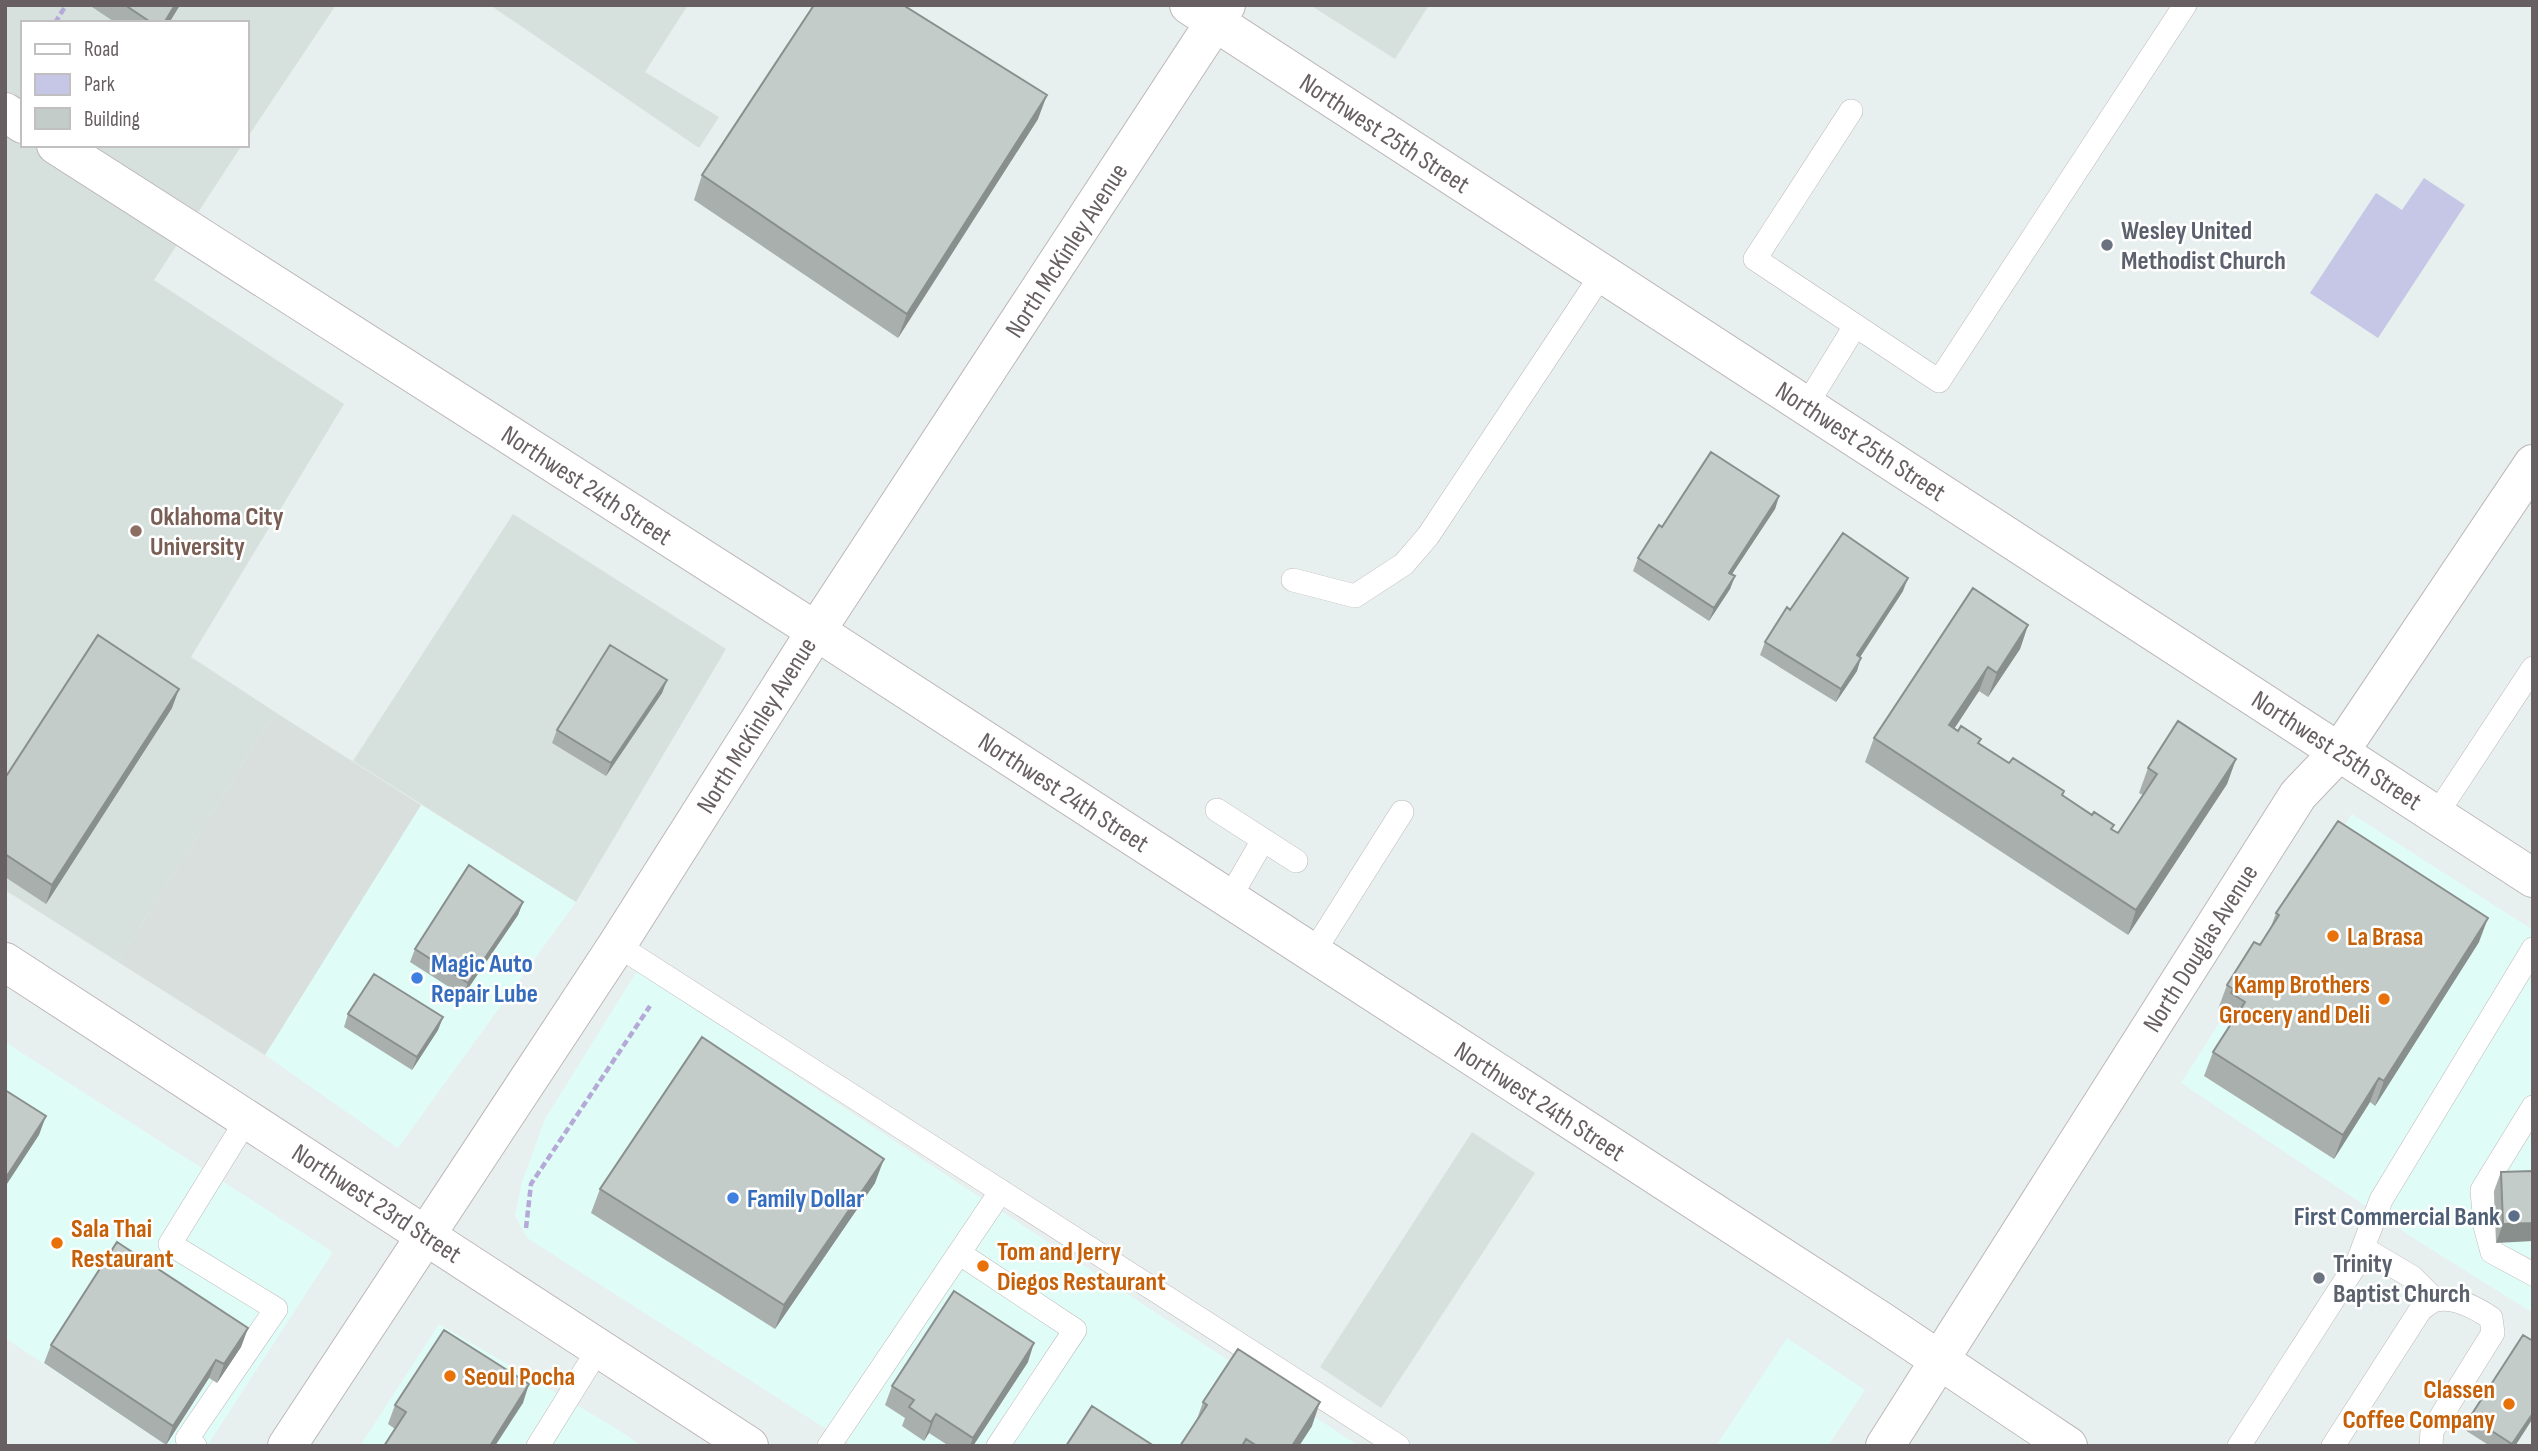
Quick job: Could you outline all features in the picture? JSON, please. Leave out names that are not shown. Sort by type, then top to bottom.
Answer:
[{"type":"street","name":"Northwest 25th Street","points":[[1210,11],[1602,274],[2533,878]]},
{"type":"street","name":"North McKinley Avenue","points":[[288,1446],[617,945],[1210,11]]},
{"type":"street","points":[[5,113],[21,123]]},
{"type":"street","name":"Northwest 24th Street","points":[[60,147],[816,631],[1881,1321],[2068,1446]]},
{"type":"street","name":"North Douglas Avenue","points":[[1885,1446],[2298,794],[2340,751],[2533,464]]},
{"type":"street","name":"Northwest 23rd Street","points":[[7,966],[749,1446]]},
{"type":"lane","points":[[1851,111],[1755,259],[1940,381],[2185,5]]},
{"type":"lane","points":[[1293,580],[1356,596],[1404,564],[1428,536],[1602,274]]},
{"type":"lane","points":[[1806,405],[1855,326]]},
{"type":"lane","points":[[2436,814],[2533,668]]},
{"type":"lane","points":[[1217,810],[1296,861]]},
{"type":"lane","points":[[1313,953],[1402,812]]},
{"type":"lane","points":[[1229,899],[1263,840]]},
{"type":"lane","points":[[617,945],[1398,1446]]},
{"type":"lane","points":[[2239,1446],[2358,1261],[2381,1200],[2533,949]]},
{"type":"lane","points":[[2533,1107],[2482,1190],[2484,1226],[2492,1252],[2533,1275]]},
{"type":"lane","points":[[195,1446],[187,1439],[276,1309],[170,1244],[247,1119]]},
{"type":"lane","points":[[830,1446],[1001,1191]]},
{"type":"lane","points":[[2363,1248],[2412,1277],[2435,1300]]},
{"type":"lane","points":[[959,1254],[1074,1330],[998,1446]]},
{"type":"lane","points":[[2333,1446],[2421,1310],[2435,1300],[2454,1301],[2474,1306],[2491,1318],[2493,1333],[2432,1431],[2431,1446]]},
{"type":"lane","points":[[538,1446],[599,1348]]},
{"type":"path","points":[[56,21],[66,5]]},
{"type":"path","points":[[526,1228],[531,1184],[668,978]]},
{"type":"shaded area","name":"Oklahoma City University","points":[[5,5],[336,5],[248,137],[248,21],[21,21],[21,147],[241,147],[154,280],[344,404],[191,657],[275,712],[118,962],[5,890]]},
{"type":"shaded area","points":[[490,5],[688,5],[645,72],[719,117],[699,148]]},
{"type":"shaded area","points":[[1310,5],[1429,5],[1395,59]]},
{"type":"shaded area","points":[[513,514],[726,649],[576,902],[353,761]]},
{"type":"shaded area","points":[[275,712],[421,805],[265,1055],[118,962]]},
{"type":"shaded area","name":"Magic Auto Repair Lube","points":[[421,805],[576,902],[398,1148],[265,1055]]},
{"type":"shaded area","name":"Kamp Brothers Grocery and Deli","points":[[2352,814],[2533,930],[2533,1313],[2421,1243],[2181,1083]]},
{"type":"shaded area","points":[[637,971],[1359,1446],[853,1446],[527,1238],[515,1215],[522,1182],[545,1119]]},
{"type":"shaded area","points":[[5,1042],[333,1252],[207,1446],[167,1446],[5,1338]]},
{"type":"shaded area","points":[[1472,1132],[1535,1173],[1381,1408],[1320,1367]]},
{"type":"shaded area","points":[[439,1324],[614,1427],[642,1446],[360,1446]]},
{"type":"shaded area","points":[[1787,1338],[1865,1390],[1828,1446],[1716,1446]]},
{"type":"green space","points":[[2424,178],[2465,205],[2378,338],[2310,293],[2376,193],[2402,210]]},
{"type":"building","points":[[125,5],[175,5],[165,21],[149,21]]},
{"type":"building","points":[[814,5],[903,5],[1047,95],[907,314],[702,175]]},
{"type":"building","points":[[1711,452],[1779,496],[1729,573],[1735,576],[1714,608],[1638,558],[1659,525],[1662,527]]},
{"type":"building","points":[[1843,533],[1908,578],[1857,655],[1861,658],[1841,689],[1765,642],[1787,607],[1790,610]]},
{"type":"building","points":[[1973,588],[2028,625],[1997,673],[1988,667],[1949,725],[1958,731],[1961,726],[1981,739],[1978,743],[2009,763],[2013,758],[2064,791],[2062,795],[2092,815],[2094,812],[2114,825],[2111,829],[2118,833],[2157,774],[2148,768],[2178,721],[2236,759],[2136,910],[1874,738]]},
{"type":"building","points":[[98,635],[179,689],[52,885],[5,854],[5,778]]},
{"type":"building","points":[[610,645],[667,680],[611,763],[557,730]]},
{"type":"building","points":[[2338,821],[2488,918],[2384,1081],[2379,1078],[2343,1135],[2213,1052],[2245,1002],[2231,993],[2233,989],[2227,985],[2254,942],[2260,945],[2279,915],[2276,913]]},
{"type":"building","points":[[469,865],[523,902],[468,983],[415,949]]},
{"type":"building","points":[[374,974],[443,1017],[417,1057],[348,1014]]},
{"type":"building","name":"Family Dollar","points":[[702,1037],[884,1159],[784,1305],[600,1189]]},
{"type":"building","points":[[5,1090],[46,1116],[5,1179]]},
{"type":"building","points":[[2533,1171],[2533,1223],[2503,1224],[2501,1172]]},
{"type":"building","points":[[117,1242],[248,1328],[224,1364],[216,1360],[173,1426],[51,1345]]},
{"type":"building","points":[[954,1291],[1034,1343],[973,1438],[936,1414],[931,1422],[909,1407],[914,1400],[892,1386]]},
{"type":"building","name":"Seoul Pocha","points":[[444,1330],[529,1384],[490,1446],[384,1446],[406,1412],[395,1405]]},
{"type":"building","points":[[2523,1335],[2533,1341],[2533,1413],[2512,1444],[2470,1417]]},
{"type":"building","points":[[1238,1349],[1320,1402],[1292,1446],[1257,1446],[1246,1439],[1242,1446],[1180,1446],[1207,1405],[1203,1402]]},
{"type":"building","points":[[1092,1406],[1154,1446],[1066,1446]]},
{"type":"place","name":"Wesley United Methodist Church","points":[[2107,245]]},
{"type":"place","name":"Oklahoma City University","points":[[136,531]]},
{"type":"place","name":"La Brasa","points":[[2333,936]]},
{"type":"place","name":"Magic Auto Repair Lube","points":[[417,978]]},
{"type":"place","name":"Kamp Brothers Grocery and Deli","points":[[2384,999]]},
{"type":"place","name":"Family Dollar","points":[[733,1198]]},
{"type":"place","name":"First Commercial Bank","points":[[2514,1216]]},
{"type":"place","name":"Sala Thai Restaurant","points":[[57,1243]]},
{"type":"place","name":"Tom and Jerry Diegos Restaurant","points":[[983,1266]]},
{"type":"place","name":"Trinity Baptist Church","points":[[2319,1278]]},
{"type":"place","name":"Seoul Pocha","points":[[450,1376]]},
{"type":"place","name":"Classen Coffee Company","points":[[2509,1404]]}]
